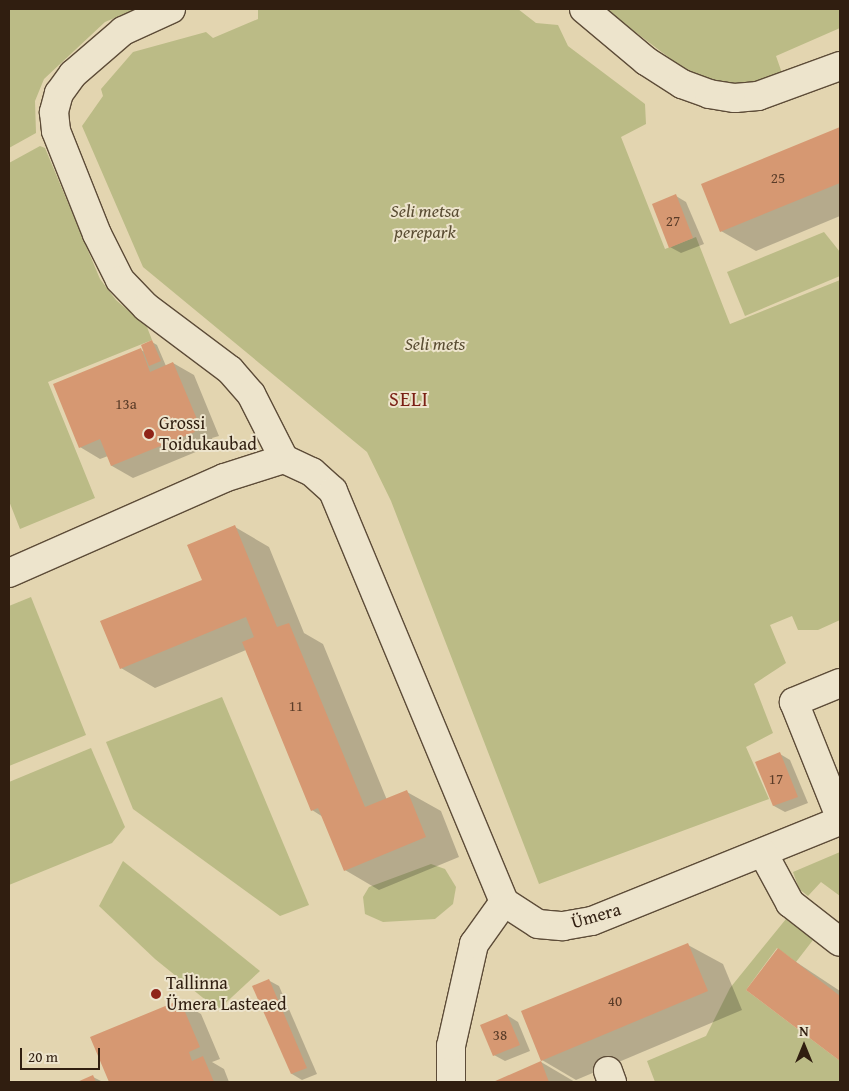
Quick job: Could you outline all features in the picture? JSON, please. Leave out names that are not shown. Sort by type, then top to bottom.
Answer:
[{"type":"street","points":[[171,9],[123,31],[73,74],[59,93],[54,112],[56,131],[97,234],[120,280],[146,307],[230,370],[251,394],[284,459],[312,472],[334,491],[504,902],[474,944],[451,1046],[451,1082]]},
{"type":"street","points":[[584,9],[646,61],[682,84],[709,94],[735,98],[758,96],[840,66]]},
{"type":"street","points":[[9,573],[224,478],[284,459]]},
{"type":"street","points":[[840,683],[794,702],[840,817]]},
{"type":"street","name":"Ümera","points":[[504,902],[538,924],[563,926],[592,921],[840,821]]},
{"type":"street","points":[[763,853],[790,903],[840,942]]},
{"type":"green space","points":[[9,9],[136,9],[105,22],[44,79],[35,101],[36,133],[9,148]]},
{"type":"green space","name":"Seli metsa perepark","points":[[258,9],[518,9],[536,23],[558,25],[568,46],[645,104],[646,124],[621,137],[665,249],[696,237],[730,324],[840,280],[840,620],[818,630],[798,630],[792,616],[770,625],[786,663],[754,684],[773,733],[746,747],[769,799],[539,884],[391,501],[367,452],[143,267],[82,126],[103,96],[101,89],[133,52],[206,32],[213,38],[258,19]]},
{"type":"green space","points":[[605,9],[840,9],[840,28],[776,56],[783,76],[743,87],[714,85],[688,72]]},
{"type":"green space","points":[[40,146],[45,148],[100,279],[116,300],[147,327],[152,340],[48,382],[95,498],[20,529],[9,501],[9,163]]},
{"type":"green space","points":[[824,232],[840,252],[840,276],[745,316],[727,272]]},
{"type":"green space","points":[[31,597],[86,735],[9,766],[9,606]]},
{"type":"green space","points":[[222,697],[309,905],[280,916],[133,809],[106,742]]},
{"type":"green space","points":[[91,748],[125,827],[112,843],[9,885],[9,782]]},
{"type":"green space","points":[[840,852],[840,896],[821,882],[808,896],[799,889],[793,872]]},
{"type":"green space","points":[[123,861],[260,971],[218,1010],[155,959],[99,906]]},
{"type":"green space","points":[[431,864],[445,869],[456,887],[453,904],[435,919],[383,922],[365,914],[363,897],[369,887]]},
{"type":"green space","points":[[786,919],[813,940],[796,962],[777,948],[746,990],[840,1061],[840,1082],[655,1082],[647,1061],[706,1036],[730,988]]},
{"type":"building","points":[[840,127],[840,183],[720,232],[701,184]]},
{"type":"building","points":[[676,194],[693,238],[669,248],[652,204]]},
{"type":"building","points":[[152,340],[161,361],[149,366],[141,345]]},
{"type":"building","points":[[141,348],[150,372],[173,362],[199,424],[192,426],[195,432],[111,466],[100,439],[79,448],[53,384]]},
{"type":"building","points":[[235,525],[277,627],[289,623],[365,807],[407,790],[426,837],[344,871],[318,808],[311,811],[242,642],[254,637],[246,617],[120,669],[100,621],[202,580],[187,545]]},
{"type":"building","points":[[780,752],[798,797],[773,806],[755,762]]},
{"type":"building","points":[[688,943],[708,991],[541,1061],[521,1011]]},
{"type":"building","points":[[778,948],[840,996],[840,1061],[746,990]]},
{"type":"building","points":[[269,979],[307,1068],[291,1074],[252,986]]},
{"type":"building","points":[[180,1000],[200,1047],[189,1052],[192,1061],[203,1056],[214,1082],[109,1082],[90,1037]]},
{"type":"building","points":[[507,1014],[520,1045],[493,1056],[480,1025]]},
{"type":"building","points":[[541,1061],[549,1082],[493,1082]]},
{"type":"building","points":[[93,1075],[96,1082],[77,1082]]},
{"type":"place","name":"Grossi Toidukaubad","points":[[149,434]]},
{"type":"place","name":"Tallinna Ümera Lasteaed","points":[[156,994]]},
{"type":"district","name":"SELI","points":[[409,398]]},
{"type":"park label","name":"Seli mets","points":[[435,344]]}]
